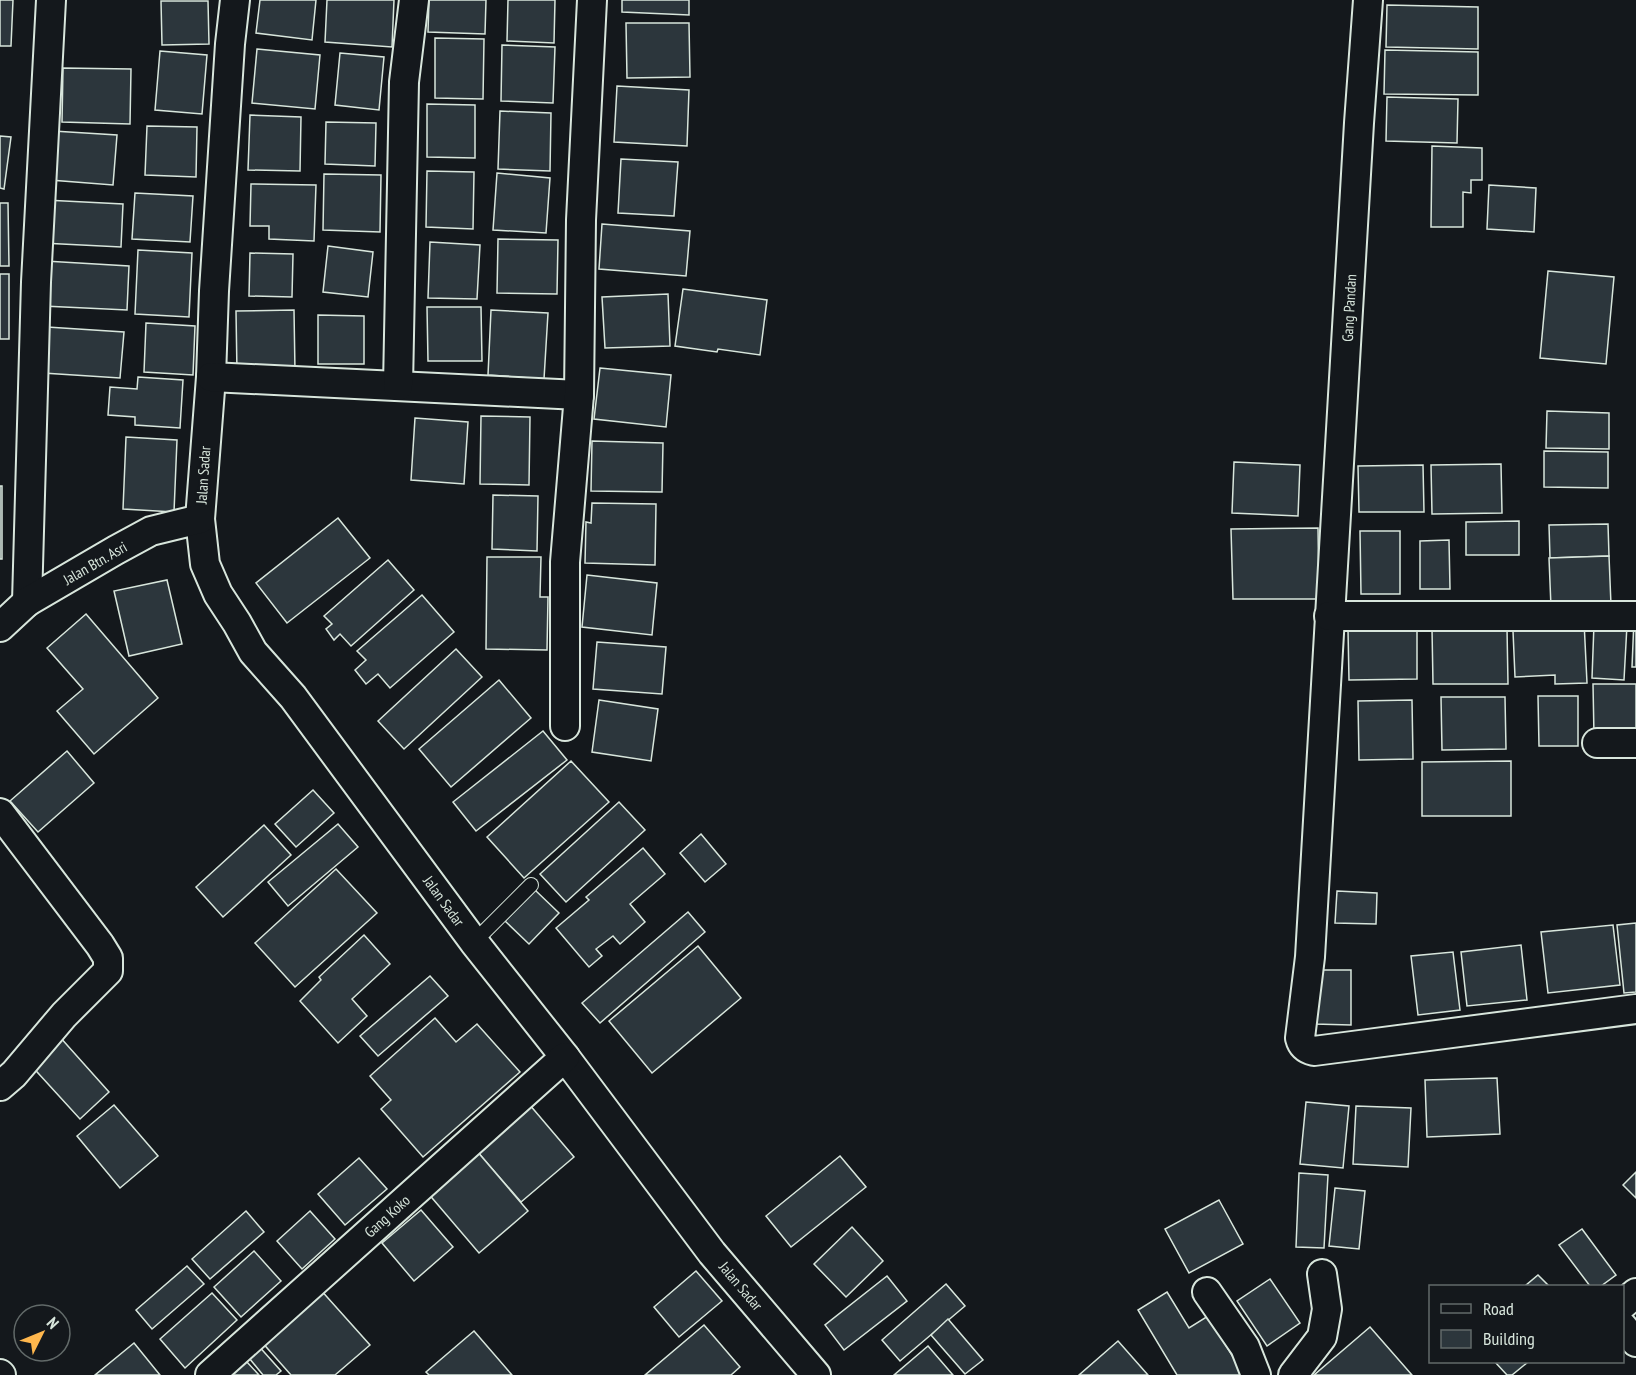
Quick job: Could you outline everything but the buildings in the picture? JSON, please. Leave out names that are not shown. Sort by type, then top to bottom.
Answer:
[{"type":"street","points":[[27,602],[36,282],[51,0]]},
{"type":"street","name":"Jalan Sadar","points":[[235,0],[230,45],[214,291],[211,377],[200,519],[205,564],[218,594],[253,652],[293,697],[474,942],[565,1057],[712,1253],[816,1375]]},
{"type":"street","points":[[398,386],[404,82],[414,0]]},
{"type":"street","points":[[565,726],[565,562],[579,395],[581,220],[592,0]]},
{"type":"street","name":"Gang Pandan","points":[[1368,0],[1310,957],[1300,1038],[1308,1050],[1314,1051],[1636,1009]]},
{"type":"street","points":[[211,377],[579,395]]},
{"type":"street","name":"Jalan Btn. Asri","points":[[0,627],[27,602],[151,531],[200,519]]},
{"type":"street","points":[[1329,616],[1636,616]]},
{"type":"street","points":[[1597,743],[1636,743]]},
{"type":"street","points":[[0,813],[108,958],[108,971],[64,1015],[14,1074],[0,1086]]},
{"type":"street","name":"Gang Koko","points":[[210,1375],[565,1057]]},
{"type":"street","points":[[1293,1375],[1322,1337],[1327,1309],[1322,1274]]},
{"type":"street","points":[[1207,1292],[1245,1347],[1256,1375]]},
{"type":"street","points":[[1624,1304],[1636,1293]]},
{"type":"street","points":[[1624,1327],[1636,1342]]},
{"type":"lane","points":[[474,942],[531,885]]}]
